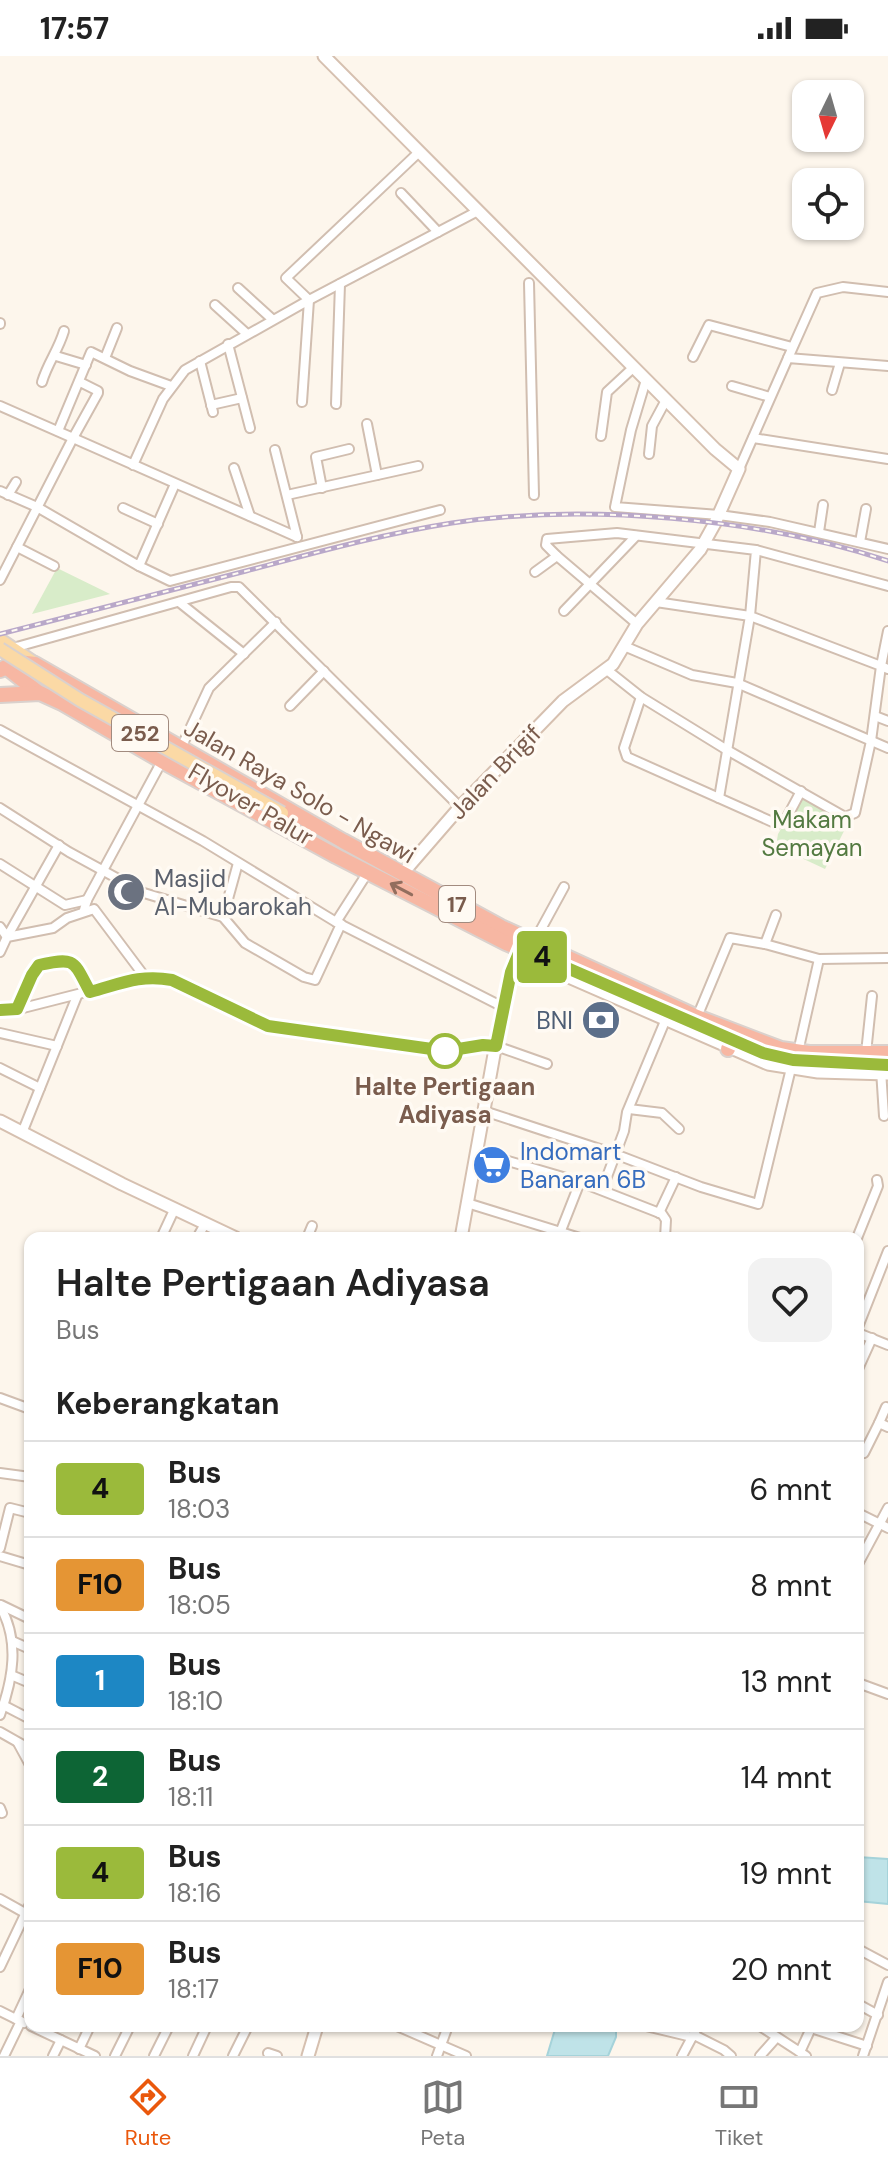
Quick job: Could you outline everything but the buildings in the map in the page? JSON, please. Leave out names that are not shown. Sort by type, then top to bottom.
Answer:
[{"type":"highway","points":[[2,664],[35,664]]},
{"type":"highway","points":[[2,664],[40,693],[51,688],[54,675]]},
{"type":"highway","name":"Jalan Raya Solo - Ngawi","points":[[35,664],[343,841],[501,927],[542,961],[730,1045],[794,1061],[885,1072]]},
{"type":"highway","points":[[62,703],[63,693],[73,687]]},
{"type":"highway","name":"Jalan Raya Solo - Ngawi","points":[[0,695],[40,693],[62,703],[336,856],[506,943],[697,1017],[794,1061],[866,1053],[885,1072]]},
{"type":"main road","name":"252","points":[[0,640],[6,649],[35,664]]},
{"type":"main road","name":"Flyover Palur","points":[[6,649],[80,700],[280,816],[336,856]]},
{"type":"main road","name":"Flyover Palur","points":[[2,664],[280,816],[343,841]]},
{"type":"street","points":[[324,56],[476,212],[715,449],[739,469],[817,293],[843,287],[888,292]]},
{"type":"street","points":[[309,300],[286,278],[418,153]]},
{"type":"street","points":[[401,193],[438,232]]},
{"type":"street","points":[[133,465],[158,408],[175,381],[200,361],[272,319],[476,212]]},
{"type":"street","points":[[534,495],[532,289],[529,283],[536,270]]},
{"type":"street","points":[[336,404],[340,284]]},
{"type":"street","points":[[238,288],[272,319]]},
{"type":"street","points":[[302,402],[309,300]]},
{"type":"street","points":[[215,305],[247,334]]},
{"type":"street","points":[[693,357],[709,325],[792,347]]},
{"type":"street","points":[[105,358],[117,328]]},
{"type":"street","points":[[42,382],[49,361],[56,356],[64,331]]},
{"type":"street","points":[[228,344],[250,428]]},
{"type":"street","points":[[58,431],[91,352],[130,371],[175,381]]},
{"type":"street","points":[[56,356],[86,365]]},
{"type":"street","points":[[788,358],[888,366]]},
{"type":"street","points":[[200,361],[212,409],[242,398]]},
{"type":"street","points":[[832,390],[840,363]]},
{"type":"street","points":[[601,436],[607,392],[634,367]]},
{"type":"street","points":[[646,380],[614,506],[719,515],[819,532],[888,549]]},
{"type":"street","points":[[0,580],[98,393],[80,382]]},
{"type":"street","points":[[732,386],[770,397]]},
{"type":"street","points":[[649,454],[652,426],[661,404],[666,400]]},
{"type":"street","points":[[0,406],[308,544]]},
{"type":"street","points":[[367,424],[377,475]]},
{"type":"street","points":[[753,438],[888,459]]},
{"type":"street","points":[[322,488],[315,459],[349,449]]},
{"type":"street","points":[[275,450],[297,537]]},
{"type":"street","points":[[287,495],[418,466]]},
{"type":"street","points":[[234,468],[250,516]]},
{"type":"street","name":"Jalan Brigif","points":[[402,874],[460,807],[563,701],[602,673],[637,624],[705,543],[739,469]]},
{"type":"street","points":[[16,482],[4,493],[37,507],[170,581],[440,510]]},
{"type":"street","points":[[139,566],[175,484]]},
{"type":"street","points":[[819,532],[823,505]]},
{"type":"street","points":[[123,508],[158,524]]},
{"type":"street","points":[[860,542],[866,509]]},
{"type":"street","points":[[637,624],[557,556],[546,541],[550,537],[577,538],[611,533],[705,543],[756,550],[888,586]]},
{"type":"street","points":[[564,611],[636,536]]},
{"type":"street","points":[[17,547],[54,566]]},
{"type":"street","points":[[719,798],[750,616],[756,550]]},
{"type":"street","points":[[0,555],[10,562]]},
{"type":"street","points":[[535,572],[557,556]]},
{"type":"street","points":[[6,649],[236,586],[276,622],[460,807]]},
{"type":"street","points":[[179,602],[244,654]]},
{"type":"street","points":[[656,602],[750,616],[884,668]]},
{"type":"street","points":[[181,748],[209,688],[276,622]]},
{"type":"street","points":[[602,673],[727,750],[845,817],[852,816],[864,779],[888,631]]},
{"type":"street","points":[[624,646],[692,675],[737,683],[888,748]]},
{"type":"street","points":[[290,706],[324,671]]},
{"type":"street","points":[[878,692],[888,696]]},
{"type":"street","points":[[641,697],[624,754],[780,824],[785,821],[801,791]]},
{"type":"street","points":[[875,716],[888,721]]},
{"type":"street","points":[[0,730],[138,805],[338,923],[503,1007]]},
{"type":"street","points":[[84,910],[162,761]]},
{"type":"street","points":[[0,808],[102,871],[154,897],[223,917],[245,943],[304,977],[315,980],[338,923],[368,872]]},
{"type":"street","points":[[0,952],[59,845]]},
{"type":"street","points":[[223,917],[238,863]]},
{"type":"street","points":[[0,864],[65,905],[87,900]]},
{"type":"street","points":[[462,1232],[503,1007],[524,948],[564,887]]},
{"type":"street","points":[[7,937],[53,928],[84,910],[94,909],[145,977]]},
{"type":"street","points":[[765,944],[776,915]]},
{"type":"street","points":[[0,927],[7,937]]},
{"type":"street","points":[[697,1017],[731,938],[819,959],[888,958]]},
{"type":"street","points":[[484,1111],[758,1204],[819,959]]},
{"type":"street","points":[[0,1010],[77,996],[145,977],[172,980],[268,1026],[446,1051],[496,1046],[547,1064]]},
{"type":"street","points":[[22,1133],[77,996]]},
{"type":"street","points":[[866,1053],[872,996]]},
{"type":"street","points":[[602,1190],[629,1109],[667,1018]]},
{"type":"street","points":[[0,1033],[57,1046]]},
{"type":"street","points":[[0,1068],[40,1088]]},
{"type":"street","points":[[884,1116],[885,1072]]},
{"type":"street","points":[[629,1109],[662,1113],[679,1129]]},
{"type":"street","points":[[0,1121],[223,1232]]},
{"type":"street","points":[[477,1152],[580,1182],[659,1213],[666,1220],[665,1232]]},
{"type":"street","points":[[659,1213],[676,1177]]},
{"type":"street","points":[[859,1232],[877,1180]]},
{"type":"street","points":[[560,1232],[580,1182]]},
{"type":"street","points":[[467,1203],[550,1232]]},
{"type":"street","points":[[164,1232],[175,1208]]},
{"type":"street","points":[[200,1232],[205,1224]]},
{"type":"street","points":[[310,1232],[312,1226]]},
{"type":"street","points":[[864,1314],[888,1251]]},
{"type":"street","points":[[864,1333],[888,1345]]},
{"type":"street","points":[[864,1356],[872,1338]]},
{"type":"street","points":[[0,1398],[24,1407]]},
{"type":"street","points":[[864,1453],[883,1425],[886,1407]]},
{"type":"street","points":[[0,1473],[24,1476]]},
{"type":"street","points":[[0,1505],[24,1512]]},
{"type":"street","points":[[0,1548],[10,1508]]},
{"type":"street","points":[[864,1556],[885,1526],[888,1508]]},
{"type":"street","points":[[864,1516],[885,1526]]},
{"type":"street","points":[[0,1556],[24,1563]]},
{"type":"street","points":[[0,1606],[24,1616]]},
{"type":"street","points":[[0,1606],[12,1641],[11,1675],[2,1710],[24,1717]]},
{"type":"street","points":[[12,1641],[24,1646]]},
{"type":"street","points":[[11,1675],[24,1680]]},
{"type":"street","points":[[864,1685],[888,1694]]},
{"type":"street","points":[[0,1732],[24,1746]]},
{"type":"street","points":[[17,1742],[24,1754]]},
{"type":"street","points":[[0,1899],[24,1907]]},
{"type":"street","points":[[0,1967],[24,1916]]},
{"type":"street","points":[[864,1952],[888,1965]]},
{"type":"street","points":[[863,2056],[888,1982]]},
{"type":"street","points":[[864,2007],[878,2015]]},
{"type":"street","points":[[0,2011],[24,2023],[4,2056]]},
{"type":"street","points":[[51,2032],[95,2056]]},
{"type":"street","points":[[79,2049],[87,2032]]},
{"type":"street","points":[[115,2056],[127,2032]]},
{"type":"street","points":[[154,2056],[166,2032]]},
{"type":"street","points":[[193,2056],[204,2032]]},
{"type":"street","points":[[233,2056],[245,2032]]},
{"type":"street","points":[[308,2056],[315,2032]]},
{"type":"street","points":[[411,2032],[466,2056]]},
{"type":"street","points":[[437,2056],[446,2032]]},
{"type":"street","points":[[768,2032],[803,2054],[810,2032]]},
{"type":"street","points":[[826,2032],[867,2046]]},
{"type":"street","points":[[682,2056],[695,2033],[727,2054]]},
{"type":"street","points":[[760,2056],[776,2038]]},
{"type":"street","points":[[53,2056],[61,2040]]},
{"type":"green space","points":[[57,568],[110,594],[32,614]]},
{"type":"green space","name":"Makam Semayan","points":[[800,797],[848,823],[825,869],[776,846],[778,834]]},
{"type":"water","points":[[864,1857],[888,1859],[888,1904],[864,1902]]},
{"type":"water","points":[[554,2032],[616,2032],[608,2056],[547,2056]]},
{"type":"railway","points":[[0,634],[374,538],[426,527],[504,517],[558,514],[672,518],[785,534],[888,561]]},
{"type":"bus line","name":"4","points":[[0,1010],[17,1009],[39,965],[64,960],[76,965],[90,992],[145,977],[158,978],[172,980],[268,1026],[446,1051],[496,1046],[511,972],[521,948],[763,1053],[793,1060],[888,1065]]},
{"type":"place","name":"Masjid Al-Mubarokah","points":[[126,892]]},
{"type":"place","name":"BNI","points":[[601,1020]]},
{"type":"place","name":"Halte Pertigaan Adiyasa","points":[[445,1051]]},
{"type":"place","name":"Indomart Banaran 6B","points":[[492,1165]]}]
